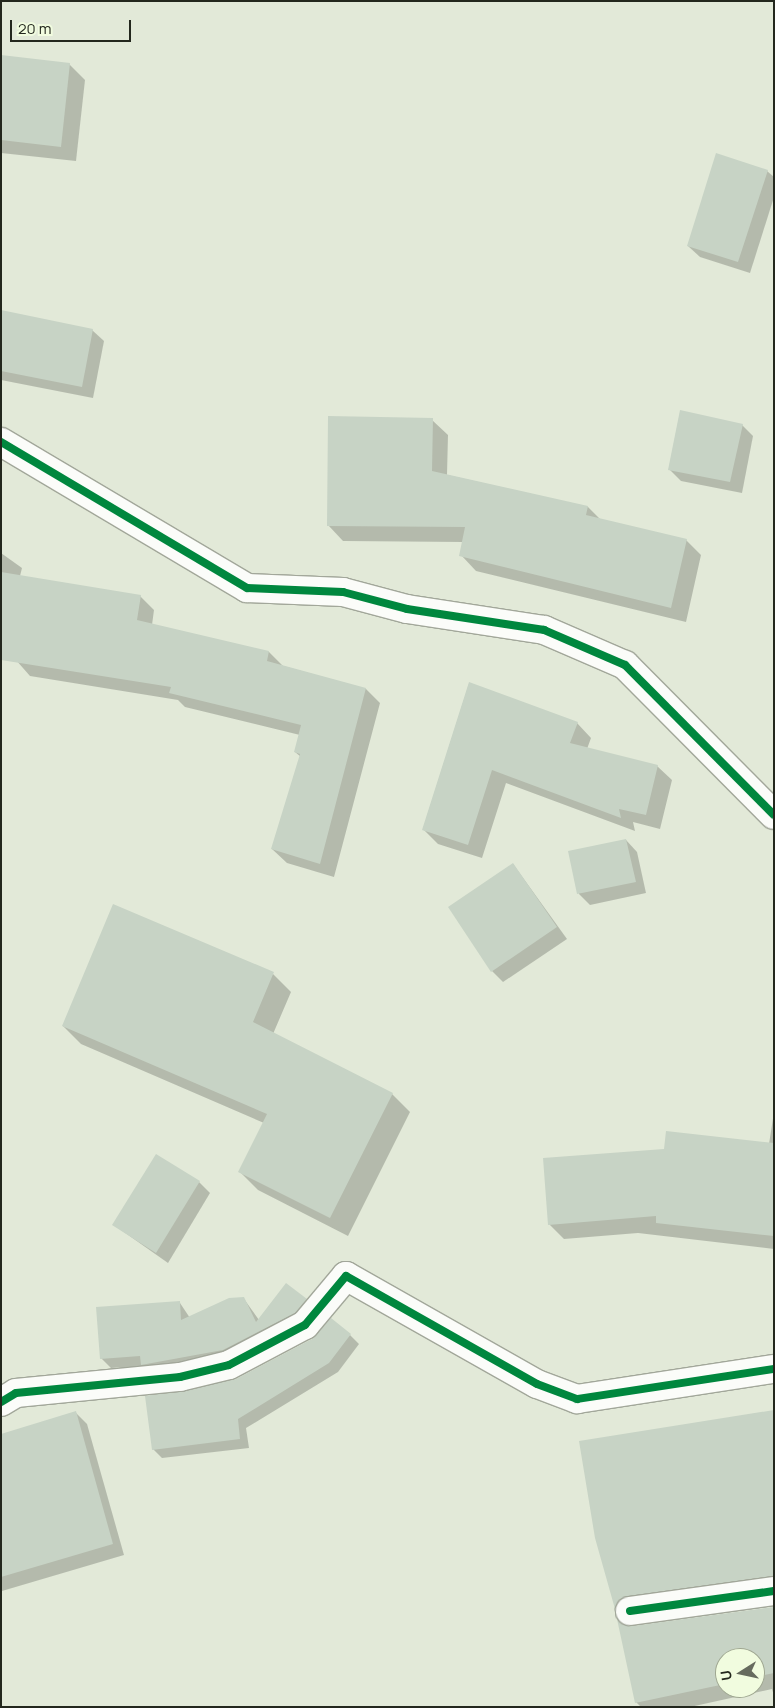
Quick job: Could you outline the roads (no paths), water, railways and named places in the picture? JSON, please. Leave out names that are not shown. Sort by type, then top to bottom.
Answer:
[{"type":"street","points":[[1,442],[247,588],[343,592],[407,608],[544,630],[625,666],[774,815]]},
{"type":"street","points":[[1,1402],[16,1392],[180,1377],[229,1365],[304,1325],[346,1276],[537,1384],[577,1399],[774,1369]]},
{"type":"street","points":[[630,1611],[774,1591]]}]
